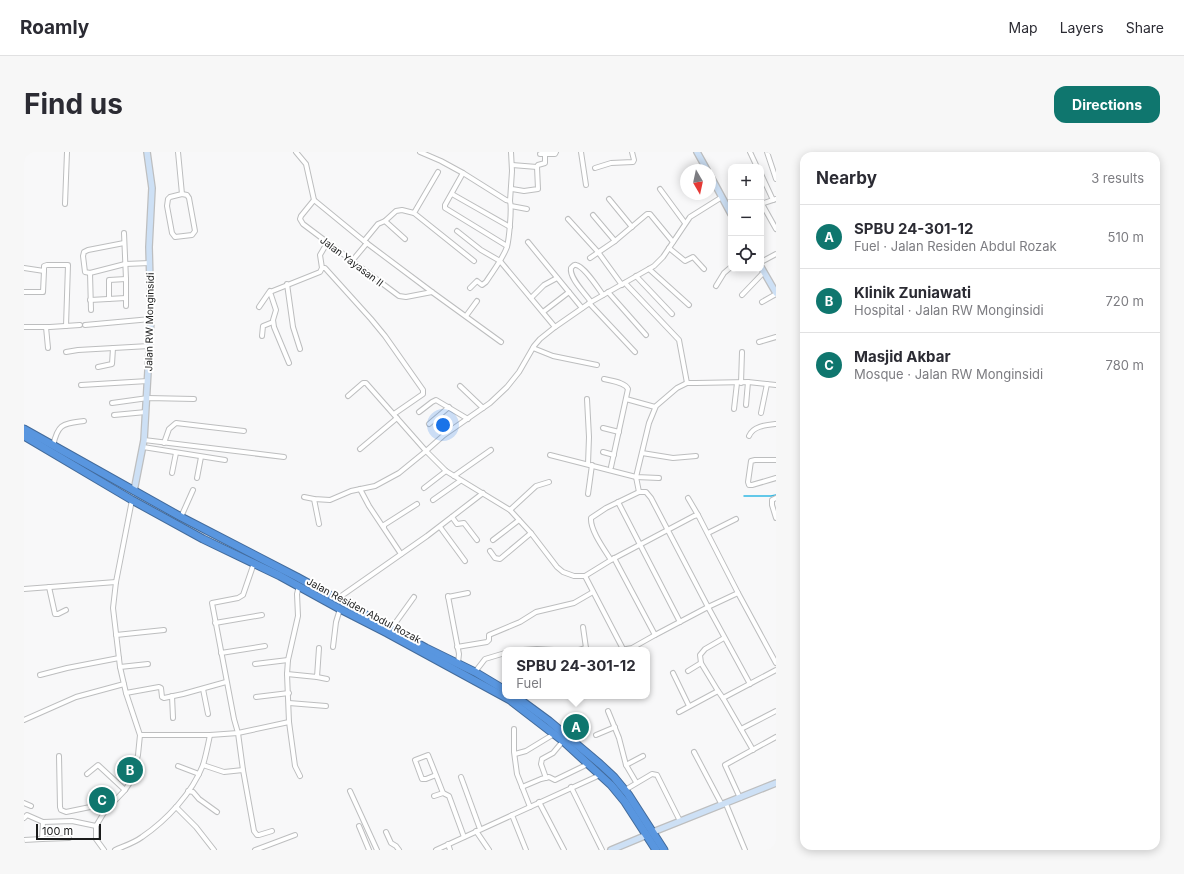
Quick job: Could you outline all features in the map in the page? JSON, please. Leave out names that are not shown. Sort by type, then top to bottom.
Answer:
[{"type":"highway","name":"Jalan Residen Abdul Rozak","points":[[24,429],[181,517],[337,598],[390,631],[502,695]]},
{"type":"highway","name":"Jalan Residen Abdul Rozak","points":[[24,436],[132,500],[203,539],[299,586],[340,609],[458,663],[502,688]]},
{"type":"highway","name":"Jalan Residen Abdul Rozak","points":[[508,699],[563,741],[600,774],[619,794],[664,850]]},
{"type":"highway","name":"Jalan Residen Abdul Rozak","points":[[519,699],[549,721],[600,764],[625,790],[650,834],[656,850]]},
{"type":"street","points":[[65,204],[67,152]]},
{"type":"street","name":"Jalan RW Monginsidi","points":[[134,491],[143,447],[146,412],[149,398],[148,381],[151,319],[150,223],[152,188],[147,152]]},
{"type":"street","points":[[178,152],[182,194]]},
{"type":"street","points":[[296,152],[306,164],[314,200],[366,242],[501,342]]},
{"type":"street","points":[[420,152],[464,173],[506,200],[510,201]]},
{"type":"street","points":[[470,288],[477,281],[484,284],[500,261],[507,246],[510,227],[510,201],[512,189],[511,152]]},
{"type":"street","points":[[540,154],[554,154],[556,152]]},
{"type":"street","points":[[581,152],[586,185]]},
{"type":"street","points":[[595,168],[611,163],[633,162],[632,152]]},
{"type":"street","points":[[697,152],[704,164]]},
{"type":"street","points":[[750,152],[756,164]]},
{"type":"street","points":[[767,152],[776,179]]},
{"type":"street","points":[[512,165],[536,167],[545,163],[545,154]]},
{"type":"street","points":[[512,189],[524,191],[538,189],[536,167]]},
{"type":"street","points":[[414,213],[438,172]]},
{"type":"street","points":[[464,173],[445,205],[446,209],[493,236],[507,246]]},
{"type":"street","points":[[764,180],[775,200],[764,203]]},
{"type":"street","points":[[716,186],[728,208]]},
{"type":"street","points":[[660,189],[685,223]]},
{"type":"street","points":[[182,194],[187,195],[189,198],[195,231],[192,235],[175,237],[172,234],[167,201],[170,197],[182,194]]},
{"type":"street","points":[[452,194],[510,227]]},
{"type":"street","points":[[304,497],[314,499],[334,499],[360,489],[375,486],[394,476],[448,432],[483,408],[507,387],[540,339],[590,302],[624,284],[657,263],[669,248],[685,223],[696,212],[722,197]]},
{"type":"street","points":[[609,199],[632,227]]},
{"type":"street","name":"Jalan Yayasan II","points":[[314,200],[302,214],[300,219],[303,224],[327,243],[401,297],[432,292]]},
{"type":"street","points":[[511,206],[528,209]]},
{"type":"street","points":[[764,209],[776,229]]},
{"type":"street","points":[[352,261],[378,224],[385,221],[398,210],[414,213],[474,261]]},
{"type":"street","points":[[590,258],[615,242],[647,214],[650,214],[673,242]]},
{"type":"street","points":[[593,215],[615,242]]},
{"type":"street","points":[[568,219],[624,284],[679,340],[687,383]]},
{"type":"street","points":[[385,221],[405,239]]},
{"type":"street","points":[[457,231],[481,250],[500,261],[555,327]]},
{"type":"street","points":[[124,233],[126,306]]},
{"type":"street","points":[[528,242],[582,308]]},
{"type":"street","points":[[124,243],[84,252],[84,272],[90,273],[125,264],[150,263]]},
{"type":"street","points":[[322,268],[319,256],[327,243]]},
{"type":"street","points":[[669,248],[685,261],[693,257],[704,268]]},
{"type":"street","points":[[764,260],[776,254]]},
{"type":"street","points":[[24,292],[43,292],[44,271],[46,265],[68,265],[66,326]]},
{"type":"street","points":[[603,295],[582,268],[573,265],[570,271],[572,276],[590,302],[635,352]]},
{"type":"street","points":[[24,268],[44,271]]},
{"type":"street","points":[[259,307],[270,291],[319,272],[322,268]]},
{"type":"street","points":[[322,268],[325,268],[371,319],[385,336],[423,390],[423,394],[395,416],[360,449]]},
{"type":"street","points":[[649,269],[689,305]]},
{"type":"street","points":[[716,286],[728,270]]},
{"type":"street","points":[[742,295],[760,272]]},
{"type":"street","points":[[762,302],[776,293],[774,285],[764,272]]},
{"type":"street","points":[[90,273],[91,310]]},
{"type":"street","points":[[636,276],[672,314]]},
{"type":"street","points":[[531,298],[544,285],[557,278]]},
{"type":"street","points":[[109,299],[109,280],[126,279]]},
{"type":"street","points":[[287,284],[293,327],[300,348]]},
{"type":"street","points":[[270,291],[276,310],[273,322],[274,327],[289,363]]},
{"type":"street","points":[[543,312],[569,292]]},
{"type":"street","points":[[608,292],[646,335]]},
{"type":"street","points":[[90,300],[126,298]]},
{"type":"street","points":[[466,316],[477,301]]},
{"type":"street","points":[[24,327],[83,325],[151,319]]},
{"type":"street","points":[[262,336],[263,326],[273,322]]},
{"type":"street","points":[[46,327],[48,348]]},
{"type":"street","points":[[759,342],[776,337]]},
{"type":"street","points":[[66,352],[149,346]]},
{"type":"street","points":[[98,367],[112,364],[113,348]]},
{"type":"street","points":[[533,348],[553,356],[597,366]]},
{"type":"street","points":[[734,409],[739,383],[742,352]]},
{"type":"street","points":[[604,380],[627,386],[628,389],[611,467]]},
{"type":"street","points":[[82,385],[148,381]]},
{"type":"street","points":[[348,396],[365,382],[426,451],[446,471],[460,481],[510,510],[531,533],[559,569],[574,576],[585,576],[613,559],[698,515]]},
{"type":"street","points":[[746,405],[748,382]]},
{"type":"street","points":[[639,492],[636,477],[649,423],[659,402],[677,388],[687,383],[748,382],[776,385]]},
{"type":"street","points":[[762,413],[767,384]]},
{"type":"street","points":[[460,386],[483,408]]},
{"type":"street","points":[[112,403],[149,398],[194,399]]},
{"type":"street","points":[[587,399],[590,465],[588,494]]},
{"type":"street","points":[[626,399],[656,406]]},
{"type":"street","points":[[419,412],[435,400],[468,419]]},
{"type":"street","points":[[429,424],[449,407]]},
{"type":"street","points":[[114,414],[146,412]]},
{"type":"street","points":[[53,446],[60,427],[67,423],[84,422]]},
{"type":"street","points":[[164,443],[169,429],[176,423],[244,431]]},
{"type":"street","points":[[749,436],[750,432],[759,427],[776,424]]},
{"type":"street","points":[[603,428],[619,432]]},
{"type":"street","points":[[144,440],[284,457]]},
{"type":"street","points":[[143,447],[225,460]]},
{"type":"street","points":[[454,476],[491,450]]},
{"type":"street","points":[[603,452],[614,455]]},
{"type":"street","points":[[172,473],[176,453]]},
{"type":"street","points":[[642,453],[673,458],[696,456]]},
{"type":"street","points":[[550,455],[636,477],[659,478]]},
{"type":"street","points":[[197,478],[201,456]]},
{"type":"street","points":[[776,460],[751,461],[748,483],[749,485],[752,485],[776,478]]},
{"type":"street","points":[[424,488],[446,471]]},
{"type":"street","points":[[433,500],[460,481]]},
{"type":"street","points":[[510,510],[536,486],[549,482]]},
{"type":"street","points":[[360,489],[369,506],[401,554]]},
{"type":"street","points":[[181,517],[193,490]]},
{"type":"street","points":[[654,635],[613,559],[594,532],[590,520],[606,508],[639,492],[649,494],[724,638],[750,684]]},
{"type":"street","points":[[337,598],[440,527],[483,493]]},
{"type":"street","points":[[688,498],[776,663]]},
{"type":"street","points":[[776,498],[772,500],[772,504],[776,518]]},
{"type":"street","points":[[314,499],[319,524]]},
{"type":"street","points":[[104,850],[96,839],[96,826],[105,811],[125,790],[132,777],[138,755],[140,735],[126,693],[120,667],[113,608],[116,582],[132,500]]},
{"type":"street","points":[[618,502],[680,622]]},
{"type":"street","points":[[384,528],[384,525],[417,504]]},
{"type":"street","points":[[452,517],[457,524],[464,523],[477,540]]},
{"type":"street","points":[[493,540],[519,520]]},
{"type":"street","points":[[708,533],[736,520]]},
{"type":"street","points":[[440,527],[466,561]]},
{"type":"street","points":[[490,551],[496,558],[500,559],[531,533]]},
{"type":"street","points":[[254,564],[243,595],[238,598],[212,603],[226,682],[238,733],[243,770],[255,833],[260,835],[272,831]]},
{"type":"street","points":[[585,576],[621,647]]},
{"type":"street","points":[[24,589],[116,582]]},
{"type":"street","points":[[299,586],[297,594],[298,618],[288,660],[287,674],[289,693],[289,722],[295,766],[300,776]]},
{"type":"street","points":[[49,587],[55,614],[66,610]]},
{"type":"street","points":[[457,647],[487,642],[489,640],[489,635],[520,622],[532,614],[549,608],[574,603],[593,592]]},
{"type":"street","points":[[458,663],[459,654],[448,596],[468,593]]},
{"type":"street","points":[[634,647],[708,607],[738,594]]},
{"type":"street","points":[[390,631],[414,597]]},
{"type":"street","points":[[333,647],[336,622],[340,609]]},
{"type":"street","points":[[215,623],[262,615]]},
{"type":"street","points":[[583,627],[587,647]]},
{"type":"street","points":[[116,635],[164,630]]},
{"type":"street","points":[[724,638],[702,651],[700,655],[702,663],[753,750]]},
{"type":"street","points":[[221,653],[265,646]]},
{"type":"street","points":[[317,677],[319,648]]},
{"type":"street","points":[[475,672],[485,659],[502,654]]},
{"type":"street","points":[[40,675],[119,658]]},
{"type":"street","points":[[255,664],[288,660]]},
{"type":"street","points":[[688,671],[702,663]]},
{"type":"street","points":[[120,667],[148,664]]},
{"type":"street","points":[[723,698],[776,670]]},
{"type":"street","points":[[673,673],[688,706]]},
{"type":"street","points":[[287,674],[327,679]]},
{"type":"street","points":[[126,693],[159,687],[161,688],[163,698],[226,682]]},
{"type":"street","points":[[24,720],[76,696],[124,684]]},
{"type":"street","points":[[203,689],[208,714]]},
{"type":"street","points":[[678,712],[718,691]]},
{"type":"street","points":[[256,697],[289,693]]},
{"type":"street","points":[[172,696],[173,718]]},
{"type":"street","points":[[289,703],[326,706]]},
{"type":"street","points":[[608,711],[615,727],[626,765],[636,782]]},
{"type":"street","points":[[741,729],[776,711]]},
{"type":"street","points":[[140,735],[210,735],[238,733],[289,722]]},
{"type":"street","points":[[596,735],[615,727]]},
{"type":"street","points":[[514,729],[517,774],[530,807]]},
{"type":"street","points":[[515,754],[526,751],[554,734]]},
{"type":"street","points":[[115,850],[142,837],[167,817],[176,807],[199,774],[203,765],[210,735]]},
{"type":"street","points":[[740,798],[725,765],[776,737]]},
{"type":"street","points":[[546,778],[541,764],[542,759],[553,753],[563,741]]},
{"type":"street","points":[[694,752],[724,804],[745,850]]},
{"type":"street","points":[[436,775],[422,779],[415,760],[428,755],[436,775],[443,794]]},
{"type":"street","points":[[59,756],[59,792],[61,810],[66,812],[95,806],[105,811]]},
{"type":"street","points":[[626,765],[643,756]]},
{"type":"street","points":[[522,787],[546,778],[555,780],[588,764]]},
{"type":"street","points":[[87,774],[98,765],[125,790]]},
{"type":"street","points":[[203,765],[224,772],[243,770]]},
{"type":"street","points":[[178,766],[199,774]]},
{"type":"street","points":[[436,850],[600,774]]},
{"type":"street","points":[[625,790],[636,782],[652,774],[657,775],[680,821]]},
{"type":"street","points":[[461,777],[478,830],[489,850]]},
{"type":"street","points":[[611,850],[776,783]]},
{"type":"street","points":[[571,787],[602,850]]},
{"type":"street","points":[[188,791],[193,792],[199,799],[216,812]]},
{"type":"street","points":[[350,791],[377,850]]},
{"type":"street","points":[[434,796],[447,794],[451,799],[464,837]]},
{"type":"street","points":[[540,802],[564,850]]},
{"type":"street","points":[[24,803],[31,806]]},
{"type":"street","points":[[176,807],[196,827],[214,850]]},
{"type":"street","points":[[24,818],[27,815],[43,822],[72,821],[96,826]]},
{"type":"street","points":[[512,815],[526,850]]},
{"type":"street","points":[[42,839],[43,822]]},
{"type":"street","points":[[359,826],[370,850]]},
{"type":"street","points":[[386,832],[391,843],[399,850]]},
{"type":"street","points":[[255,850],[295,835]]},
{"type":"street","points":[[24,840],[69,838]]},
{"type":"street","points":[[448,844],[450,850]]},
{"type":"waterway","points":[[744,496],[776,495]]},
{"type":"place","name":"SPBU 24-301-12","points":[[576,727]]},
{"type":"place","name":"Klinik Zuniawati","points":[[130,770]]},
{"type":"place","name":"Masjid Akbar","points":[[102,800]]}]
